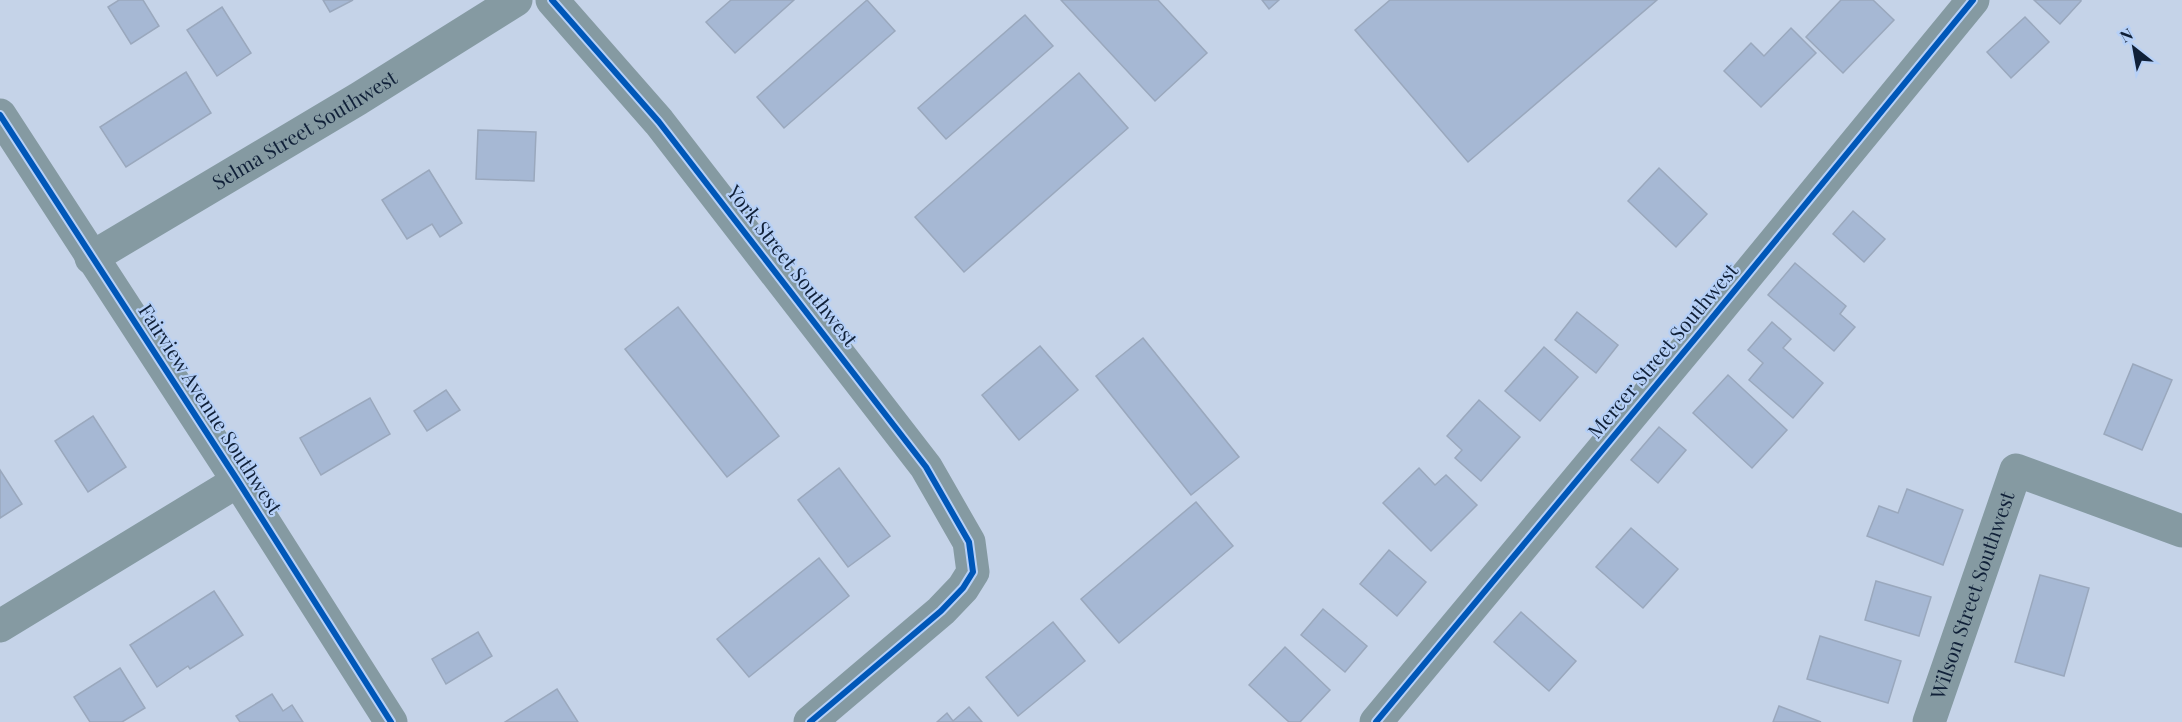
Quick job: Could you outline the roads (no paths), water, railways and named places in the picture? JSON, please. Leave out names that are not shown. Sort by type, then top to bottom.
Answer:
[{"type":"street","name":"Selma Street Southwest","points":[[91,258],[358,99],[516,0]]},
{"type":"street","name":"York Street Southwest","points":[[552,0],[659,122],[926,467],[969,542],[973,572],[963,588],[941,611],[810,722]]},
{"type":"street","name":"Mercer Street Southwest","points":[[1376,722],[1973,0]]},
{"type":"street","name":"Fairview Avenue Southwest","points":[[0,115],[238,481],[391,722]]},
{"type":"street","name":"Wilson Street Southwest","points":[[1929,722],[2016,470],[2182,531]]},
{"type":"street","points":[[0,626],[238,481]]}]
